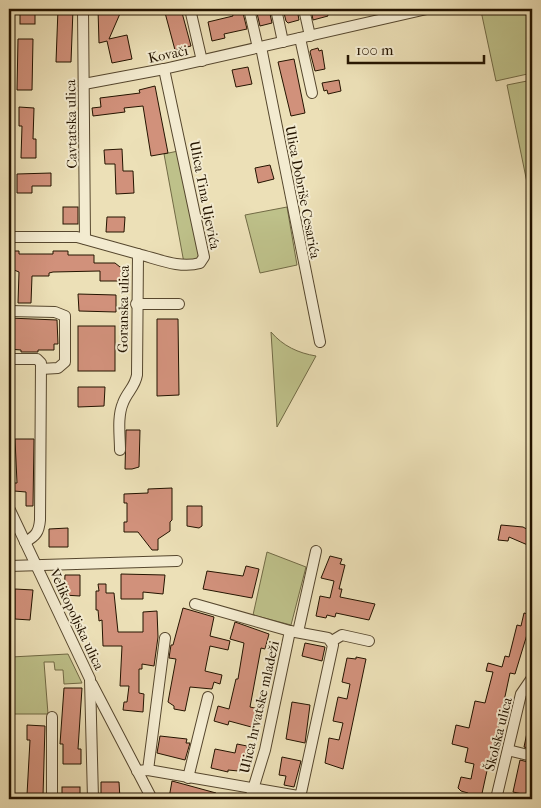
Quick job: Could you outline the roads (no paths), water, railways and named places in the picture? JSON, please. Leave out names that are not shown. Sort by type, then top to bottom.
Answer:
[{"type":"street","name":"Cavtatska ulica","points":[[83,9],[85,239]]},
{"type":"street","points":[[190,9],[202,61]]},
{"type":"street","points":[[249,9],[259,47]]},
{"type":"street","points":[[276,9],[283,42]]},
{"type":"street","points":[[304,9],[305,37],[312,93]]},
{"type":"street","name":"Kovači","points":[[84,84],[164,70],[427,9]]},
{"type":"street","name":"Ulica Dobriše Cesarića","points":[[259,47],[320,342]]},
{"type":"street","name":"Ulica Tina Ujevića","points":[[138,254],[177,265],[192,266],[200,263],[204,257],[164,70]]},
{"type":"street","name":"Goranska ulica","points":[[9,237],[85,239],[138,254],[136,304],[137,375],[135,385],[127,395],[121,408],[120,450]]},
{"type":"street","points":[[136,304],[179,304]]},
{"type":"street","points":[[9,311],[55,312],[65,316],[65,362],[58,368],[41,369]]},
{"type":"street","points":[[9,359],[40,360],[41,369],[39,531],[35,537],[25,542]]},
{"type":"street","name":"Velikopoljska ulica","points":[[9,508],[92,683],[93,799]]},
{"type":"street","points":[[294,631],[316,551]]},
{"type":"street","points":[[9,566],[177,561]]},
{"type":"street","name":"Ulica hrvatske mladeži","points":[[136,771],[148,770],[252,794],[298,796],[301,793],[334,645],[332,641],[195,604]]},
{"type":"street","name":"Ulica hrvatske mladeži","points":[[252,794],[265,750],[294,631]]},
{"type":"street","points":[[332,641],[342,635],[369,641]]},
{"type":"street","points":[[148,770],[165,638]]},
{"type":"street","name":"Školska ulica","points":[[496,799],[521,694],[532,678]]},
{"type":"street","points":[[92,683],[152,799]]},
{"type":"street","points":[[188,778],[208,697]]},
{"type":"street","points":[[52,717],[52,799]]},
{"type":"street","points":[[508,750],[532,756]]}]
